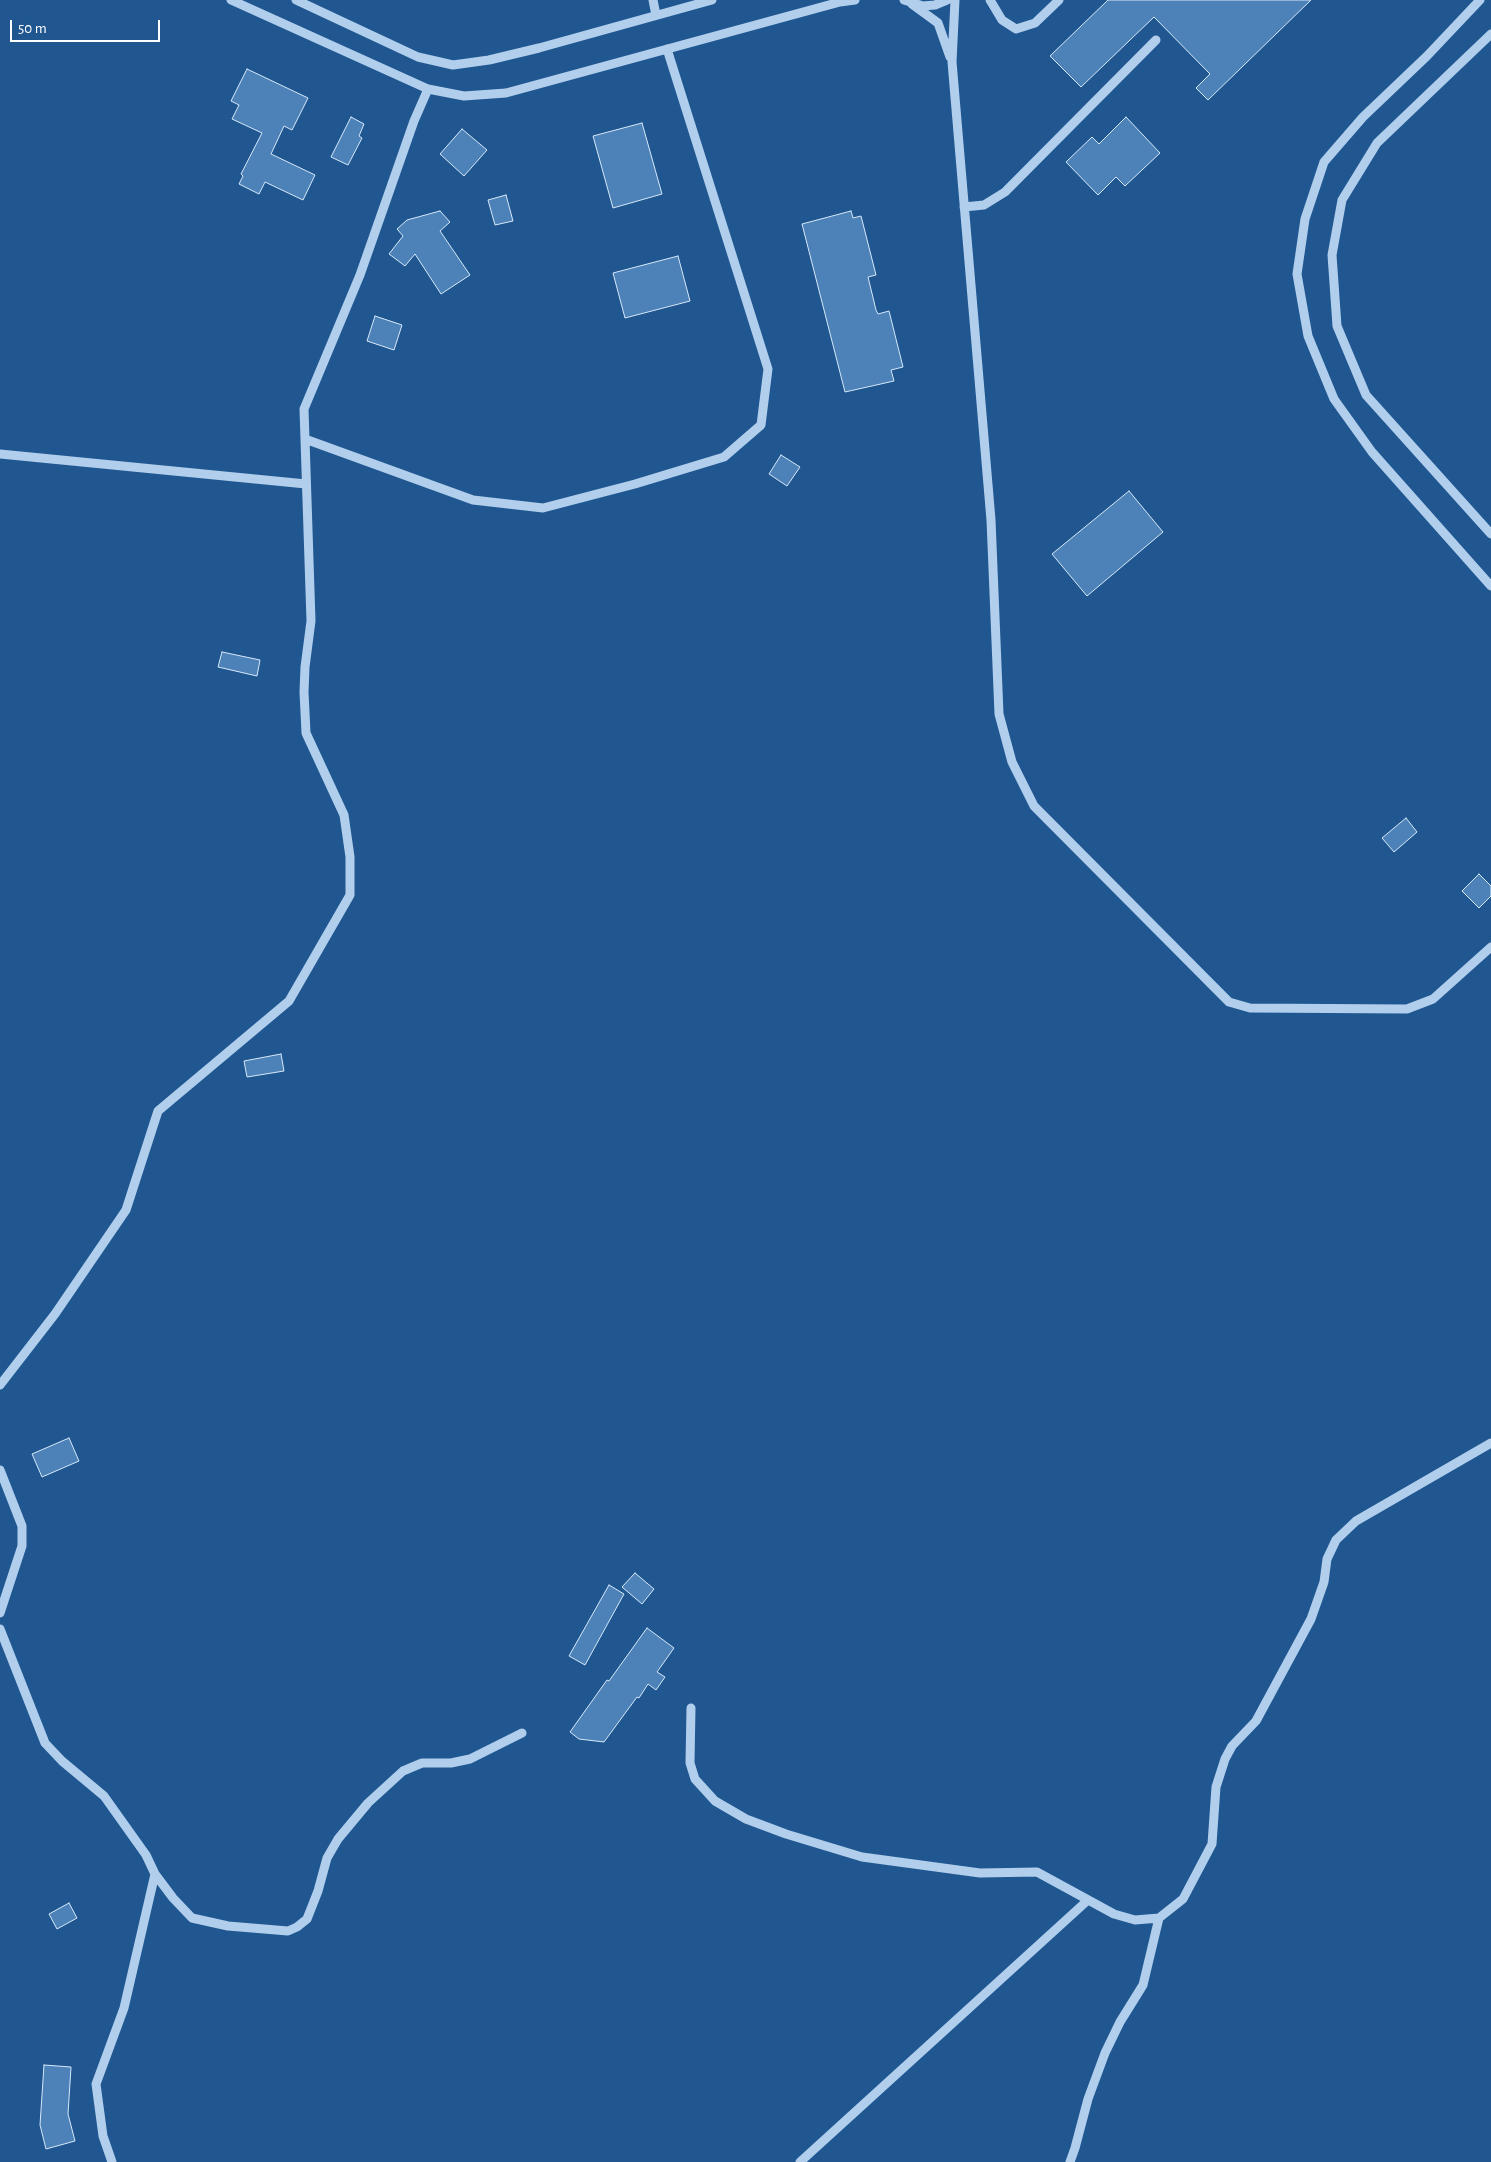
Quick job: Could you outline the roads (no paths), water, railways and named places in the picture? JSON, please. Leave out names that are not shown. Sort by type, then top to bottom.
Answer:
[{"type":"street","points":[[231,0],[428,89],[464,96],[506,92],[840,2],[854,0]]},
{"type":"street","points":[[296,0],[418,57],[452,65],[489,60],[712,0]]},
{"type":"street","points":[[653,0],[656,15]]},
{"type":"street","points":[[908,2],[923,6],[935,5],[947,0]]},
{"type":"street","points":[[954,0],[952,62],[991,520],[999,714],[1012,762],[1034,806],[1229,1002],[1250,1008],[1407,1009],[1433,999],[1491,947]]},
{"type":"street","points":[[990,0],[1002,20],[1016,29],[1035,23],[1059,0]]},
{"type":"street","points":[[1480,0],[1427,56],[1363,117],[1324,162],[1305,219],[1297,274],[1308,336],[1334,398],[1372,452],[1491,586]]},
{"type":"street","points":[[908,2],[938,24],[952,62]]},
{"type":"street","points":[[1491,34],[1377,143],[1342,200],[1332,255],[1337,326],[1366,395],[1491,534]]},
{"type":"street","points":[[964,207],[984,204],[1005,192],[1156,40]]},
{"type":"street","points":[[305,438],[473,500],[542,508],[635,484],[724,457],[761,424],[768,369],[667,49]]},
{"type":"street","points":[[0,1385],[55,1314],[126,1210],[158,1111],[288,1001],[350,895],[350,857],[344,815],[306,732],[305,667],[312,622],[304,409],[360,275],[414,121],[428,89]]},
{"type":"street","points":[[0,454],[306,484]]},
{"type":"street","points":[[691,1708],[690,1763],[695,1779],[715,1801],[746,1819],[786,1834],[862,1857],[980,1873],[1037,1872],[1114,1914],[1135,1920],[1159,1918],[1183,1899],[1212,1844],[1216,1788],[1225,1759],[1232,1746],[1256,1721],[1311,1619],[1324,1582],[1326,1559],[1336,1540],[1356,1521],[1491,1443]]},
{"type":"street","points":[[0,1470],[22,1526],[22,1546],[0,1613]]},
{"type":"street","points":[[0,1629],[45,1743],[62,1761],[104,1796],[146,1855],[155,1874],[173,1898],[192,1918],[228,1926],[288,1931],[298,1927],[307,1919],[318,1891],[326,1858],[338,1839],[368,1803],[403,1771],[422,1763],[451,1763],[470,1759],[522,1733]]},
{"type":"street","points":[[112,2162],[103,2136],[96,2084],[124,2008],[155,1874]]},
{"type":"street","points":[[800,2162],[1088,1900]]},
{"type":"street","points":[[1070,2162],[1088,2100],[1105,2053],[1120,2022],[1143,1985],[1159,1918]]}]
